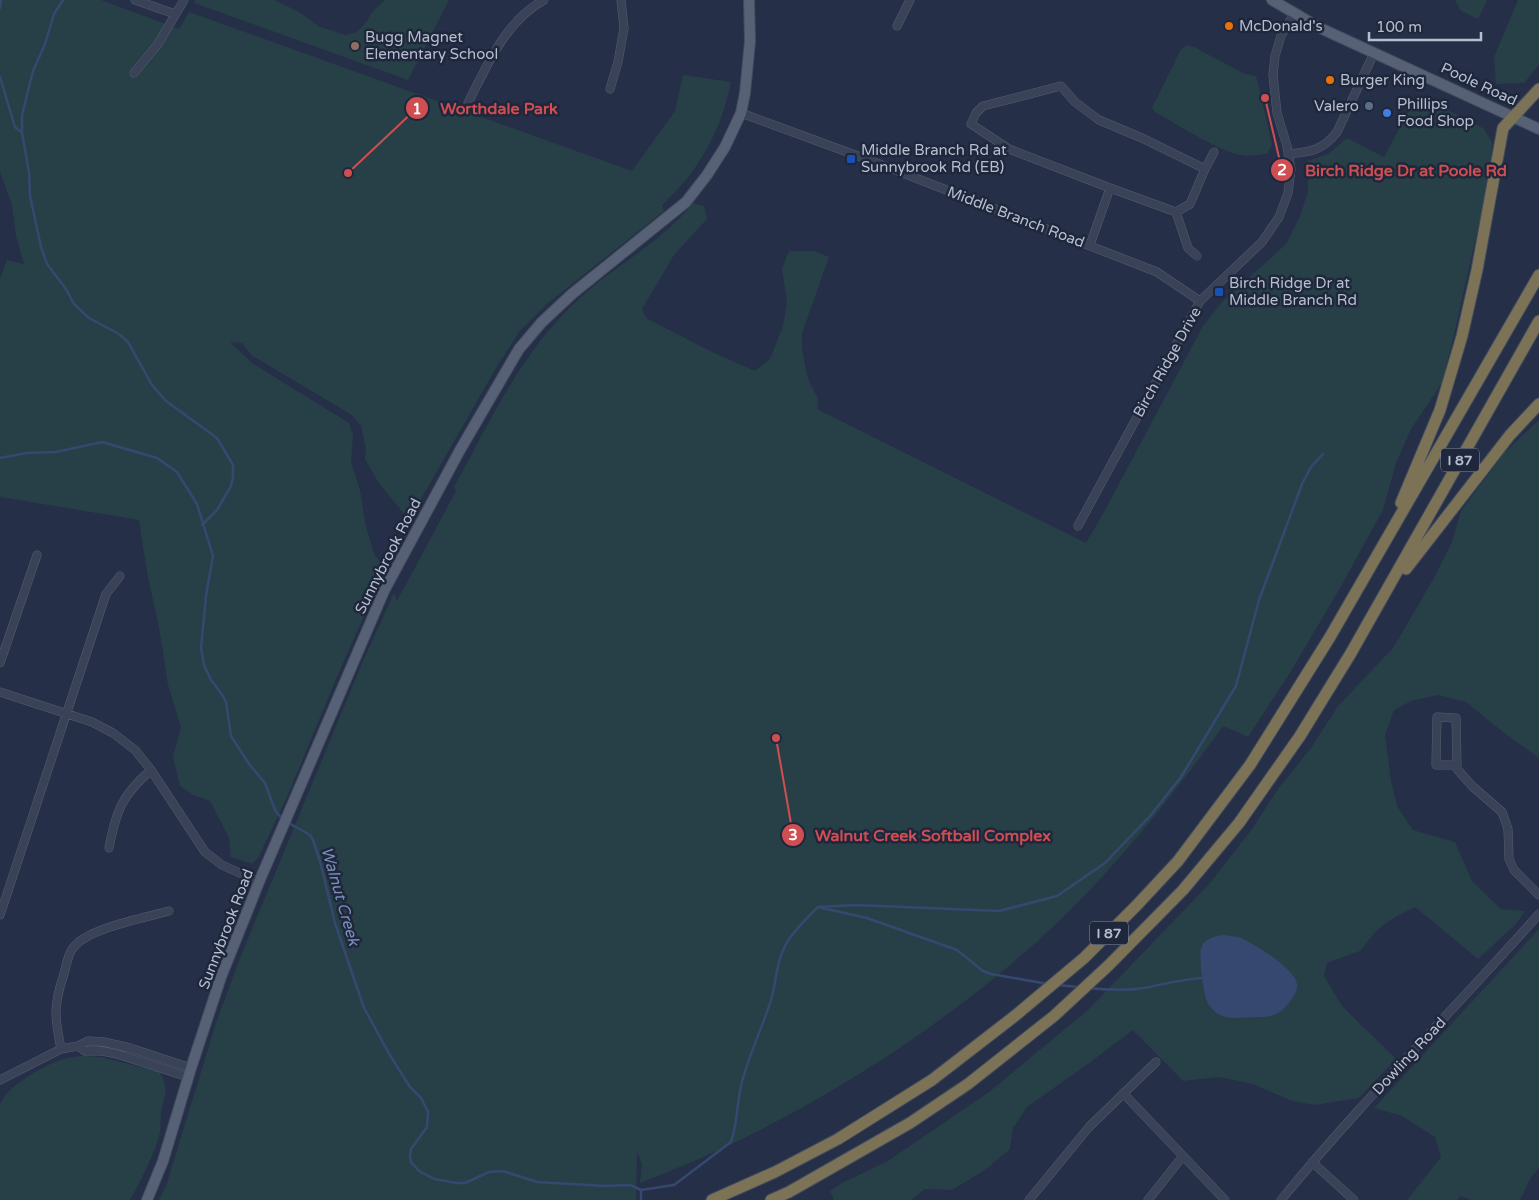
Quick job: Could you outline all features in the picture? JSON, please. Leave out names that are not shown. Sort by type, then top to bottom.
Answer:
[{"type":"highway","points":[[1386,541],[1440,410],[1449,383],[1477,270],[1503,128],[1539,89]]},
{"type":"highway","name":"I 87","points":[[712,1200],[775,1172],[838,1138],[932,1080],[1016,1015],[1084,958],[1178,861],[1250,765],[1330,637],[1539,275]]},
{"type":"highway","name":"I 87","points":[[771,1200],[789,1192],[910,1124],[968,1084],[1054,1016],[1109,966],[1182,890],[1239,823],[1300,736],[1382,600],[1539,322]]},
{"type":"highway","points":[[1382,600],[1510,436],[1539,404]]},
{"type":"main road","name":"Sunnybrook Road","points":[[147,1200],[163,1161],[189,1073],[221,977],[259,882],[384,591],[460,450],[519,350],[542,322],[572,294],[686,202],[707,175],[725,147],[741,113],[749,67],[749,0]]},
{"type":"main road","name":"Poole Road","points":[[1272,0],[1294,14],[1374,53],[1539,129]]},
{"type":"street","points":[[136,0],[175,14]]},
{"type":"street","points":[[134,73],[158,44],[184,0]]},
{"type":"street","points":[[468,103],[496,49],[514,25],[534,6],[544,0]]},
{"type":"street","points":[[610,89],[618,62],[624,28],[621,0]]},
{"type":"street","points":[[896,26],[910,0]]},
{"type":"street","name":"Birch Ridge Drive","points":[[1078,526],[1200,301],[1262,242],[1279,217],[1288,193],[1291,168],[1277,113],[1273,75],[1281,36],[1294,14]]},
{"type":"street","points":[[1288,154],[1313,151],[1329,142],[1337,132],[1374,53]]},
{"type":"street","points":[[1206,169],[1142,138],[1099,120],[1076,102],[1061,86],[983,106],[976,113],[971,124],[1009,149],[1176,212],[1190,204],[1214,152]]},
{"type":"street","name":"Middle Branch Road","points":[[741,113],[1157,272],[1200,301]]},
{"type":"street","points":[[1090,245],[1110,188]]},
{"type":"street","points":[[1176,212],[1188,248],[1197,256]]},
{"type":"street","points":[[0,663],[37,554]]},
{"type":"street","points":[[0,915],[106,594],[120,576]]},
{"type":"street","points":[[0,692],[92,722],[113,733],[135,750],[205,852],[222,866],[259,882]]},
{"type":"street","points":[[1457,765],[1436,765],[1437,717],[1456,718],[1457,765],[1457,770],[1502,812],[1508,829],[1509,859],[1514,870],[1539,895]]},
{"type":"street","points":[[109,848],[114,821],[123,799],[150,770]]},
{"type":"street","points":[[61,1049],[55,1020],[55,1008],[58,992],[72,949],[93,934],[169,911]]},
{"type":"street","name":"Dowling Road","points":[[1281,1200],[1312,1162],[1539,914]]},
{"type":"street","points":[[0,1080],[61,1049],[78,1046],[88,1041],[104,1042],[130,1048],[189,1073]]},
{"type":"street","points":[[78,1046],[85,1051],[102,1051],[189,1073]]},
{"type":"street","points":[[127,1057],[130,1048]]},
{"type":"street","points":[[1029,1200],[1089,1127],[1156,1062]]},
{"type":"street","points":[[1123,1093],[1225,1200]]},
{"type":"street","points":[[1148,1200],[1183,1156]]},
{"type":"street","points":[[1312,1162],[1354,1200]]},
{"type":"green space","points":[[0,0],[101,0],[179,29],[189,12],[632,171],[675,111],[683,75],[731,82],[721,117],[707,149],[687,179],[662,205],[664,211],[548,303],[519,332],[496,368],[409,520],[378,482],[365,459],[366,449],[361,426],[352,415],[251,355],[242,343],[230,342],[252,363],[349,423],[353,435],[351,462],[360,490],[366,527],[375,556],[386,567],[339,672],[287,797],[259,856],[253,864],[231,857],[229,838],[210,801],[193,795],[180,786],[173,757],[181,727],[168,685],[139,520],[0,497],[0,279],[7,260],[24,264],[16,236],[12,205],[0,172]]},
{"type":"green space","name":"Bugg Magnet Elementary School","points":[[196,0],[275,0],[299,12],[320,27],[346,35],[357,32],[372,12],[385,0],[449,0],[408,80],[194,3]]},
{"type":"green space","points":[[1455,0],[1487,0],[1478,19],[1461,11]]},
{"type":"green space","points":[[1518,0],[1539,0],[1539,65],[1524,83],[1496,84],[1494,57]]},
{"type":"green space","points":[[1187,45],[1243,73],[1255,76],[1272,144],[1268,153],[1248,156],[1227,151],[1184,129],[1155,112],[1152,108],[1181,49]]},
{"type":"green space","points":[[1417,95],[1483,128],[1492,142],[1490,174],[1442,383],[1411,429],[1396,463],[1383,510],[1291,671],[1248,737],[1223,726],[1160,809],[1115,863],[1041,938],[972,996],[899,1048],[862,1073],[784,1117],[718,1150],[640,1183],[642,1164],[637,1152],[636,1200],[159,1200],[167,1183],[216,1023],[240,958],[363,661],[394,593],[397,601],[456,491],[454,487],[509,387],[541,340],[580,298],[667,230],[693,203],[704,206],[707,219],[674,255],[642,309],[646,318],[710,351],[755,371],[770,359],[783,326],[787,302],[782,269],[789,251],[814,251],[829,257],[802,333],[802,349],[808,379],[818,399],[817,409],[1086,543],[1203,326],[1221,303],[1286,244],[1300,216],[1308,192],[1308,161],[1328,154],[1347,138],[1384,157]]},
{"type":"green space","points":[[1539,420],[1539,758],[1466,702],[1438,695],[1411,701],[1394,710],[1385,735],[1391,781],[1398,808],[1413,830],[1455,842],[1472,881],[1501,909],[1525,911],[1516,924],[1478,959],[1415,907],[1395,917],[1377,930],[1360,951],[1327,963],[1324,976],[1342,1006],[1396,1059],[1359,1098],[1315,1105],[1292,1101],[1253,1084],[1219,1077],[1183,1081],[1133,1030],[1027,1107],[1013,1128],[1010,1149],[985,1170],[952,1190],[925,1189],[911,1200],[834,1200],[830,1191],[842,1183],[888,1161],[989,1092],[1089,1009],[1210,883],[1252,829],[1278,789],[1311,748],[1338,706],[1393,648],[1434,578],[1452,542],[1461,511],[1504,453]]},
{"type":"green space","points":[[1539,929],[1539,1168],[1531,1177],[1520,1200],[1471,1200],[1460,1196],[1457,1200],[1407,1200],[1441,1157],[1435,1137],[1402,1116],[1374,1108]]},
{"type":"green space","points":[[81,1056],[101,1057],[160,1072],[165,1084],[158,1140],[130,1200],[0,1200],[0,1104],[10,1090],[34,1073],[61,1060]]},
{"type":"water","points":[[1223,935],[1239,937],[1247,941],[1282,964],[1295,978],[1297,984],[1296,992],[1281,1011],[1267,1017],[1234,1018],[1224,1017],[1216,1013],[1211,1007],[1206,997],[1203,983],[1201,948],[1204,942],[1210,938]]},
{"type":"waterway","points":[[0,8],[1,0]]},
{"type":"waterway","points":[[63,0],[54,14],[45,44],[33,71],[22,115],[22,133],[29,172],[30,196],[41,247],[47,264],[66,289],[74,304],[89,318],[119,334],[128,342],[152,385],[166,401],[217,438],[233,465],[231,486],[217,510],[202,525]]},
{"type":"waterway","points":[[0,77],[15,127],[22,133]]},
{"type":"waterway","name":"Walnut Creek","points":[[0,458],[27,453],[56,452],[102,442],[157,458],[177,472],[197,504],[213,556],[206,596],[201,648],[204,665],[211,680],[226,702],[231,736],[249,764],[265,783],[275,810],[282,819]]},
{"type":"waterway","points":[[287,822],[310,835],[313,840],[335,923],[364,1008],[391,1057],[410,1087],[421,1098],[428,1112],[427,1127],[411,1149],[411,1162],[419,1171],[434,1179],[457,1183],[465,1183],[489,1172],[503,1171],[537,1182],[605,1186],[630,1185],[641,1190],[674,1185],[731,1142],[744,1075],[771,1000],[781,955],[794,932],[818,907],[856,905],[999,911],[1057,896],[1105,863],[1150,816],[1181,777],[1236,686],[1259,600],[1302,484],[1311,467],[1323,454]]},
{"type":"waterway","points":[[822,908],[867,918],[957,950],[983,971],[991,974],[1048,984]]},
{"type":"waterway","points":[[1089,988],[1130,990],[1203,978]]},
{"type":"waterway","points":[[1059,985],[1078,987]]},
{"type":"waterway","name":"Walnut Creek","points":[[641,1190],[641,1200]]},
{"type":"place","name":"McDonald's","points":[[1229,26]]},
{"type":"place","name":"Bugg Magnet Elementary School","points":[[355,46]]},
{"type":"place","name":"Burger King","points":[[1330,80]]},
{"type":"place","name":"Birch Ridge Dr at Poole Rd","points":[[1265,98]]},
{"type":"place","name":"Valero","points":[[1369,106]]},
{"type":"place","name":"Phillips Food Shop","points":[[1387,113]]},
{"type":"place","name":"Middle Branch Rd at Sunnybrook Rd (EB)","points":[[851,159]]},
{"type":"place","name":"Worthdale Park","points":[[348,173]]},
{"type":"place","name":"Birch Ridge Dr at Middle Branch Rd","points":[[1219,292]]},
{"type":"place","name":"Walnut Creek Softball Complex","points":[[776,738]]}]
